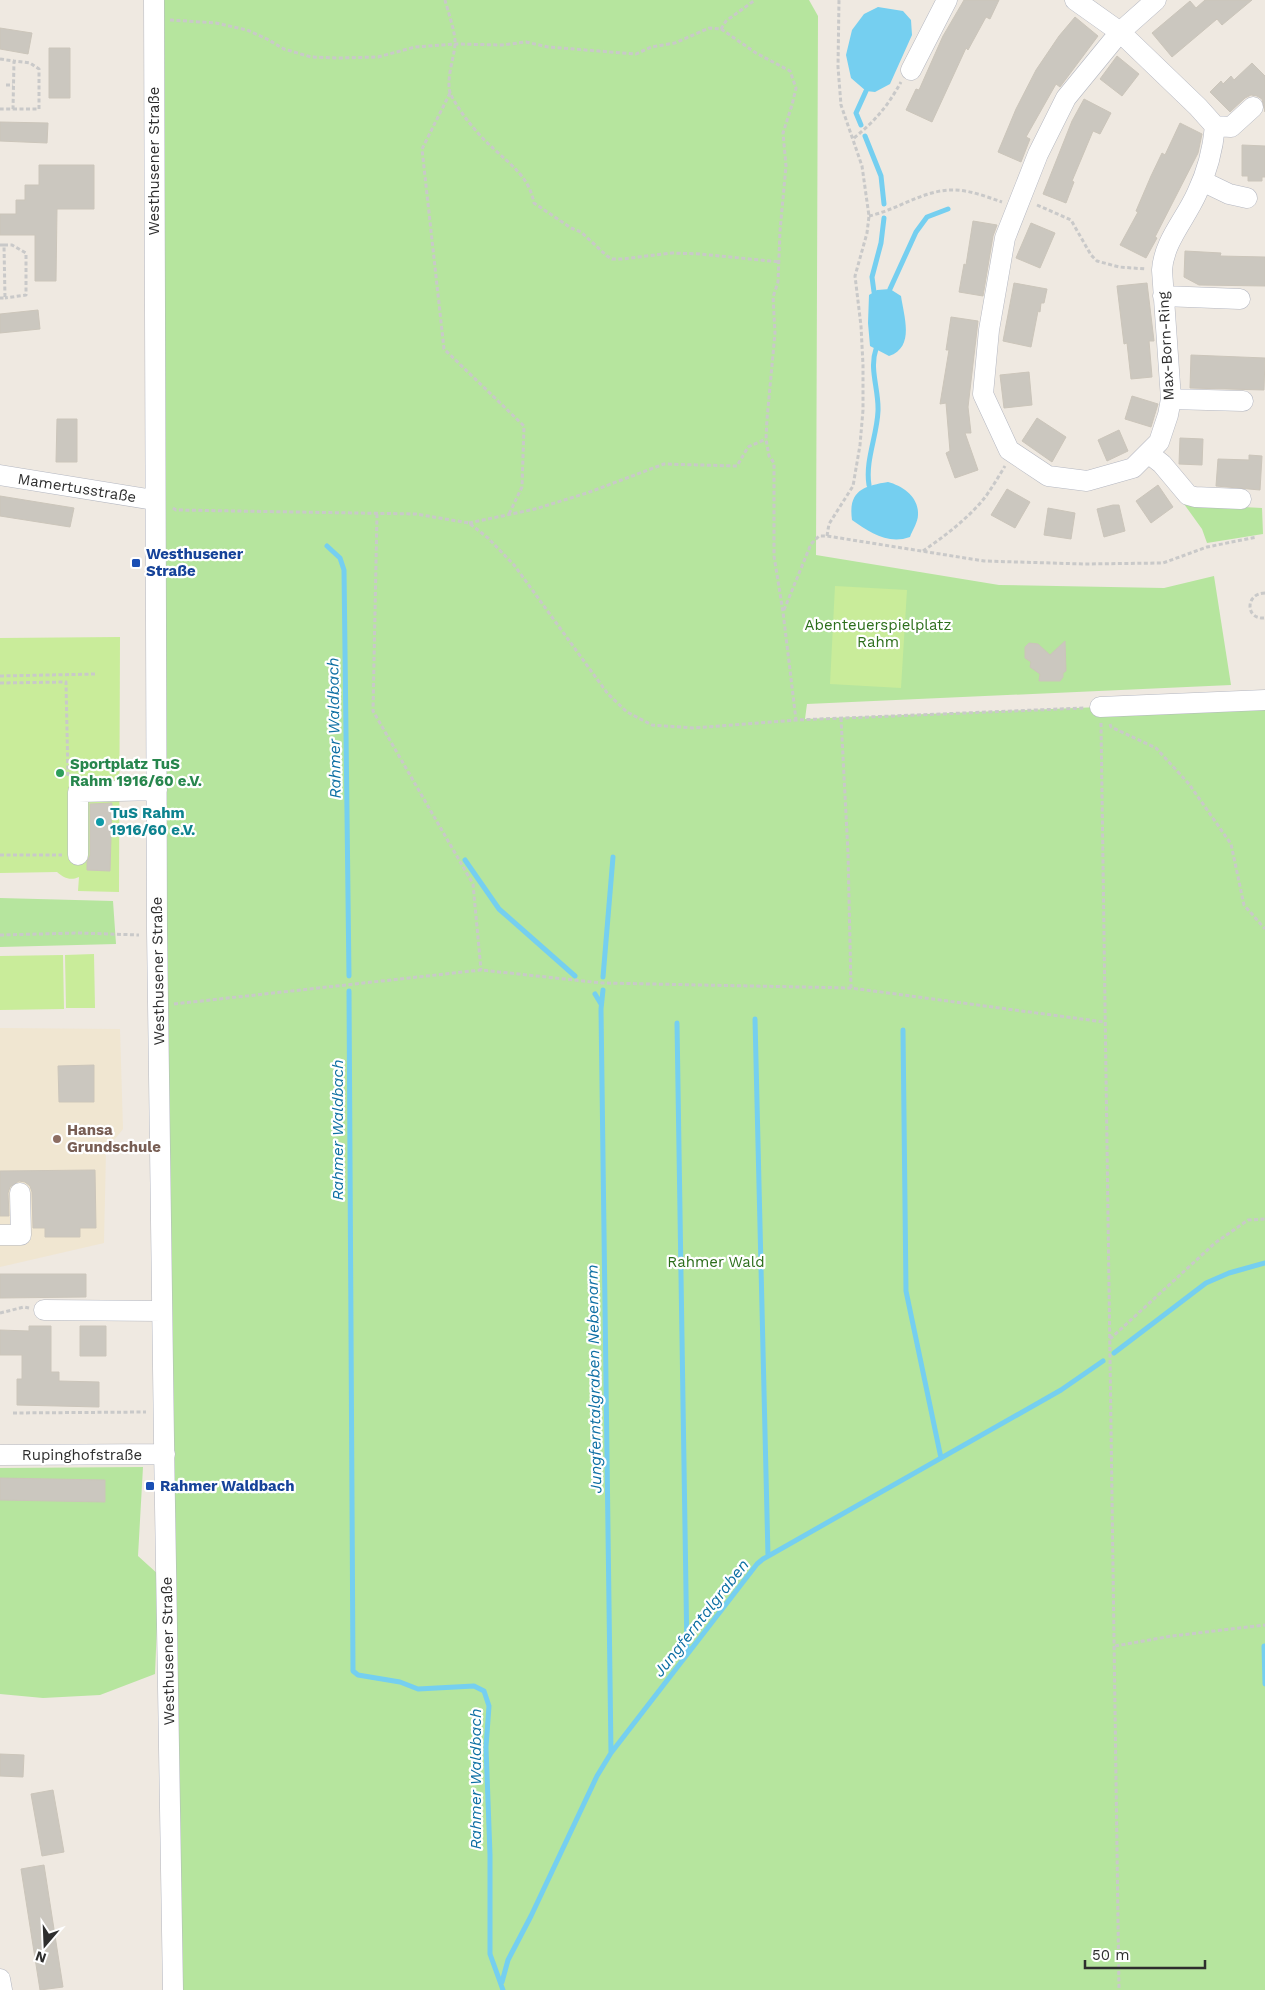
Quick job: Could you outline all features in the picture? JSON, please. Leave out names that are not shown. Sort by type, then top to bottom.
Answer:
[{"type":"street","points":[[911,70],[947,0]]},
{"type":"street","points":[[1075,0],[1120,32],[1198,107],[1215,126],[1231,127],[1252,107]]},
{"type":"street","name":"Max-Born-Ring","points":[[1156,0],[1120,32],[1066,98],[1038,154],[1005,238],[989,330],[983,394],[1009,450],[1048,476],[1087,481],[1133,468],[1159,442],[1171,399],[1162,270],[1166,249],[1202,181],[1213,149],[1215,126]]},
{"type":"street","name":"Westhusener Straße","points":[[154,10],[154,500],[158,936],[173,1990]]},
{"type":"street","points":[[1202,181],[1229,194],[1247,198]]},
{"type":"street","points":[[1164,296],[1240,299]]},
{"type":"street","points":[[1171,399],[1243,401]]},
{"type":"street","points":[[1148,453],[1162,464],[1188,495],[1195,498],[1241,499]]},
{"type":"street","name":"Mamertusstraße","points":[[0,475],[154,500]]},
{"type":"street","points":[[1100,707],[1265,700]]},
{"type":"street","points":[[78,855],[78,792],[157,790]]},
{"type":"street","points":[[0,1235],[21,1234],[20,1193]]},
{"type":"street","points":[[44,1310],[162,1312]]},
{"type":"street","name":"Rupinghofstraße","points":[[0,1455],[165,1454]]},
{"type":"street","points":[[0,1979],[2,1990]]},
{"type":"path","points":[[445,0],[456,44],[450,76],[450,93],[422,149],[444,349],[524,426],[522,487],[509,514]]},
{"type":"path","points":[[721,29],[726,21],[755,0]]},
{"type":"path","points":[[827,536],[829,524],[853,486],[860,445],[863,410],[863,365],[856,276],[869,216],[862,166],[854,138],[847,126],[841,105],[838,67],[839,0]]},
{"type":"path","points":[[154,10],[247,30],[267,38],[284,49],[311,57],[338,58],[378,57],[415,47],[456,44],[502,45],[526,42],[548,47],[636,54],[651,47],[675,43],[709,28],[721,29],[756,53],[790,71],[796,88],[783,133],[786,166],[780,231],[780,262],[778,282],[773,297],[775,333],[766,439],[769,456],[774,463],[774,556],[796,720]]},
{"type":"path","points":[[0,59],[30,63],[39,69],[39,110],[0,109]]},
{"type":"path","points":[[12,109],[14,61]]},
{"type":"path","points":[[854,138],[884,111],[905,75],[911,70]]},
{"type":"path","points":[[6,85],[13,85]]},
{"type":"path","points":[[450,93],[464,116],[494,149],[523,176],[532,193],[534,203],[571,228],[581,232],[606,256],[622,259],[672,253],[780,262]]},
{"type":"path","points":[[869,216],[952,189],[965,190],[1019,202],[1064,216],[1071,220],[1091,255],[1097,261],[1119,267],[1162,270]]},
{"type":"path","points":[[0,298],[5,298],[26,295],[26,253],[12,245],[2,245],[5,298]]},
{"type":"path","points":[[154,500],[176,510],[416,514],[469,523],[535,509],[587,493],[664,464],[737,466],[748,447],[766,439]]},
{"type":"path","points":[[923,551],[974,509],[985,497],[1013,453]]},
{"type":"path","points":[[377,514],[373,711],[473,884],[481,970]]},
{"type":"path","points":[[469,523],[488,538],[514,566],[608,694],[627,712],[652,725],[693,728],[796,720],[1100,707]]},
{"type":"path","points":[[783,612],[811,544],[819,536],[984,561],[1084,564],[1163,563],[1207,547],[1257,537]]},
{"type":"path","points":[[1265,594],[1254,596],[1250,603],[1251,612],[1257,618],[1265,618]]},
{"type":"path","points":[[0,676],[96,674]]},
{"type":"path","points":[[66,675],[68,792],[78,792]]},
{"type":"path","points":[[0,683],[66,682]]},
{"type":"path","points":[[1100,707],[1111,727],[1156,748],[1189,784],[1231,844],[1244,905],[1265,929]]},
{"type":"path","points":[[1100,707],[1102,733],[1104,1022],[1119,1990]]},
{"type":"path","points":[[841,718],[852,988]]},
{"type":"path","points":[[0,855],[78,855]]},
{"type":"path","points":[[0,935],[78,933],[158,936]]},
{"type":"path","points":[[159,1006],[481,970],[602,983],[852,988],[1104,1022]]},
{"type":"path","points":[[1110,1339],[1215,1243],[1248,1220],[1265,1219]]},
{"type":"path","points":[[0,1312],[24,1307],[44,1310]]},
{"type":"path","points":[[13,1412],[164,1412]]},
{"type":"path","points":[[1114,1646],[1172,1636],[1265,1625]]},
{"type":"shaded area","name":"Hansa Grundschule","points":[[0,1028],[120,1029],[123,1129],[106,1150],[104,1243],[0,1267]]},
{"type":"green space","name":"Rahmer Wald","points":[[164,0],[809,0],[818,16],[816,555],[999,585],[1164,588],[1214,576],[1231,685],[807,704],[805,719],[1100,707],[1265,706],[1265,1990],[178,1990],[164,1005]]},
{"type":"green space","points":[[1184,504],[1262,508],[1263,534],[1207,543],[1202,529]]},
{"type":"green space","name":"Abenteuerspielplatz Rahm","points":[[835,586],[907,590],[901,688],[830,684]]},
{"type":"green space","name":"Sportplatz TuS Rahm 1916/60 e.V.","points":[[120,637],[119,892],[78,891],[79,877],[67,878],[57,872],[0,873],[0,638]]},
{"type":"green space","points":[[0,898],[113,901],[116,944],[0,947]]},
{"type":"green space","points":[[94,954],[95,1008],[66,1008],[65,955]]},
{"type":"green space","points":[[63,955],[64,1009],[0,1010],[0,956]]},
{"type":"green space","points":[[143,1467],[138,1556],[159,1575],[155,1674],[100,1695],[43,1698],[0,1694],[0,1468]]},
{"type":"water","points":[[878,7],[903,11],[911,20],[912,35],[890,84],[875,92],[866,91],[851,78],[846,55],[852,30],[864,14]]},
{"type":"water","points":[[890,289],[901,296],[906,331],[902,346],[897,352],[889,356],[870,346],[868,323],[869,295],[877,290]]},
{"type":"water","points":[[888,482],[904,489],[916,503],[918,518],[910,537],[894,539],[879,536],[852,520],[852,502],[855,496],[865,488]]},
{"type":"building","points":[[964,0],[999,0],[990,19],[986,17],[968,50],[966,48],[932,122],[906,110],[916,89],[919,90],[943,36]]},
{"type":"building","points":[[1205,0],[1252,0],[1222,25],[1217,19],[1172,57],[1152,33],[1190,1],[1196,8]]},
{"type":"building","points":[[1075,17],[1098,36],[1060,87],[1056,84],[1026,137],[1030,139],[1021,162],[998,152],[1016,109],[1036,70],[1059,36]]},
{"type":"building","points":[[0,28],[32,33],[28,54],[0,49]]},
{"type":"building","points":[[49,48],[70,48],[70,98],[49,98]]},
{"type":"building","points":[[1117,56],[1139,74],[1122,96],[1100,79]]},
{"type":"building","points":[[1252,63],[1265,76],[1265,112],[1262,99],[1251,95],[1230,112],[1210,92],[1221,81],[1223,84],[1231,76],[1234,80]]},
{"type":"building","points":[[1084,99],[1111,113],[1100,134],[1093,131],[1072,181],[1074,182],[1066,203],[1043,194],[1072,121]]},
{"type":"building","points":[[0,122],[48,123],[47,143],[0,141]]},
{"type":"building","points":[[1180,123],[1202,134],[1198,153],[1146,258],[1120,245],[1138,212],[1136,211],[1162,153],[1165,155]]},
{"type":"building","points":[[1242,145],[1265,146],[1265,177],[1262,177],[1262,181],[1248,181],[1248,176],[1242,176]]},
{"type":"building","points":[[39,165],[94,165],[94,209],[57,209],[56,281],[35,281],[35,235],[0,235],[0,214],[16,214],[16,200],[25,200],[25,185],[39,185]]},
{"type":"building","points":[[973,221],[997,225],[993,236],[983,296],[959,292],[964,264],[966,265]]},
{"type":"building","points":[[1031,223],[1055,233],[1040,268],[1016,258]]},
{"type":"building","points":[[1185,251],[1221,253],[1220,256],[1265,257],[1265,286],[1199,285],[1184,277]]},
{"type":"building","points":[[1014,283],[1047,289],[1044,303],[1041,303],[1040,312],[1038,311],[1031,347],[1003,341]]},
{"type":"building","points":[[1147,283],[1154,341],[1149,341],[1152,377],[1131,379],[1127,343],[1124,344],[1117,286]]},
{"type":"building","points":[[38,310],[40,329],[0,333],[0,314]]},
{"type":"building","points":[[951,317],[978,321],[968,407],[971,433],[965,433],[978,470],[955,478],[946,453],[950,451],[946,403],[940,404],[949,350],[946,350]]},
{"type":"building","points":[[1191,355],[1265,358],[1264,390],[1190,388]]},
{"type":"building","points":[[1029,372],[1032,405],[1004,408],[1000,375]]},
{"type":"building","points":[[1132,396],[1158,404],[1151,427],[1125,419]]},
{"type":"building","points":[[1037,418],[1066,437],[1052,462],[1022,441]]},
{"type":"building","points":[[57,419],[77,419],[77,462],[56,462]]},
{"type":"building","points":[[1119,430],[1128,451],[1107,461],[1098,440]]},
{"type":"building","points":[[1180,438],[1203,439],[1202,465],[1179,464]]},
{"type":"building","points":[[1249,455],[1262,456],[1260,490],[1216,486],[1218,459],[1249,460]]},
{"type":"building","points":[[1158,485],[1173,507],[1151,523],[1136,501]]},
{"type":"building","points":[[1007,489],[1030,502],[1015,528],[991,515]]},
{"type":"building","points":[[0,496],[74,508],[70,527],[0,516]]},
{"type":"building","points":[[1119,505],[1125,531],[1104,537],[1097,509]]},
{"type":"building","points":[[1048,508],[1075,513],[1071,539],[1044,535]]},
{"type":"building","points":[[1065,641],[1066,671],[1063,673],[1063,677],[1060,681],[1039,681],[1040,674],[1030,667],[1031,662],[1025,658],[1025,647],[1029,643],[1038,644],[1050,655]]},
{"type":"building","points":[[112,803],[110,871],[87,870],[87,862],[90,855],[90,804]]},
{"type":"building","points":[[94,1065],[94,1102],[59,1102],[58,1066]]},
{"type":"building","points":[[95,1170],[96,1228],[80,1228],[80,1237],[45,1237],[45,1228],[33,1228],[32,1192],[30,1186],[25,1182],[19,1181],[10,1187],[8,1193],[9,1216],[0,1216],[0,1171]]},
{"type":"building","points":[[0,1274],[86,1274],[86,1297],[0,1298]]},
{"type":"building","points":[[29,1326],[51,1326],[51,1372],[59,1372],[59,1381],[99,1382],[99,1407],[17,1405],[17,1379],[22,1379],[22,1355],[0,1355],[0,1330],[29,1331]]},
{"type":"building","points":[[80,1326],[106,1326],[106,1356],[80,1356]]},
{"type":"building","points":[[0,1478],[105,1480],[105,1502],[0,1500]]},
{"type":"building","points":[[0,1754],[24,1755],[23,1777],[0,1776]]},
{"type":"building","points":[[53,1790],[64,1852],[42,1856],[31,1794]]},
{"type":"building","points":[[44,1865],[63,1987],[40,1990],[21,1869]]},
{"type":"waterway","points":[[861,125],[856,113],[866,91]]},
{"type":"waterway","points":[[865,136],[881,176],[884,204]]},
{"type":"waterway","points":[[890,289],[916,232],[927,217],[948,209]]},
{"type":"waterway","points":[[874,292],[872,277],[881,243],[884,218]]},
{"type":"waterway","points":[[869,485],[870,458],[878,411],[874,372],[876,349]]},
{"type":"waterway","name":"Rahmer Waldbach","points":[[327,546],[340,558],[344,570],[349,976]]},
{"type":"waterway","name":"Jungferntalgraben Nebenarm","points":[[603,977],[613,857]]},
{"type":"waterway","name":"Jungferntalgraben Nebenarm","points":[[465,860],[499,909],[575,976]]},
{"type":"waterway","name":"Jungferntalgraben Nebenarm","points":[[603,990],[601,1009],[611,1753]]},
{"type":"waterway","name":"Rahmer Waldbach","points":[[349,991],[353,1671],[358,1675],[400,1682],[418,1689],[474,1686],[484,1691],[489,1706],[486,1747],[490,1855],[490,1954],[503,1990]]},
{"type":"waterway","name":"Jungferntalgraben Nebenarm","points":[[595,994],[601,1004]]},
{"type":"waterway","name":"Jungferntalgraben Nebenarm","points":[[755,1019],[768,1556]]},
{"type":"waterway","name":"Jungferntalgraben Nebenarm","points":[[677,1023],[687,1654]]},
{"type":"waterway","name":"Jungferntalgraben Nebenarm","points":[[903,1030],[906,1291],[941,1458]]},
{"type":"waterway","name":"Jungferntalgraben","points":[[1114,1353],[1206,1283],[1229,1273],[1265,1263]]},
{"type":"waterway","name":"Jungferntalgraben","points":[[502,1982],[508,1960],[531,1916],[597,1776],[611,1753],[757,1564],[1061,1390],[1103,1361]]},
{"type":"waterway","points":[[1264,1646],[1265,1684]]},
{"type":"place","name":"Westhusener Straße","points":[[136,563]]},
{"type":"place","name":"Sportplatz TuS Rahm 1916/60 e.V.","points":[[60,773]]},
{"type":"place","name":"TuS Rahm 1916/60 e.V.","points":[[100,822]]},
{"type":"place","name":"Hansa Grundschule","points":[[57,1139]]},
{"type":"place","name":"Rahmer Waldbach","points":[[150,1486]]}]
